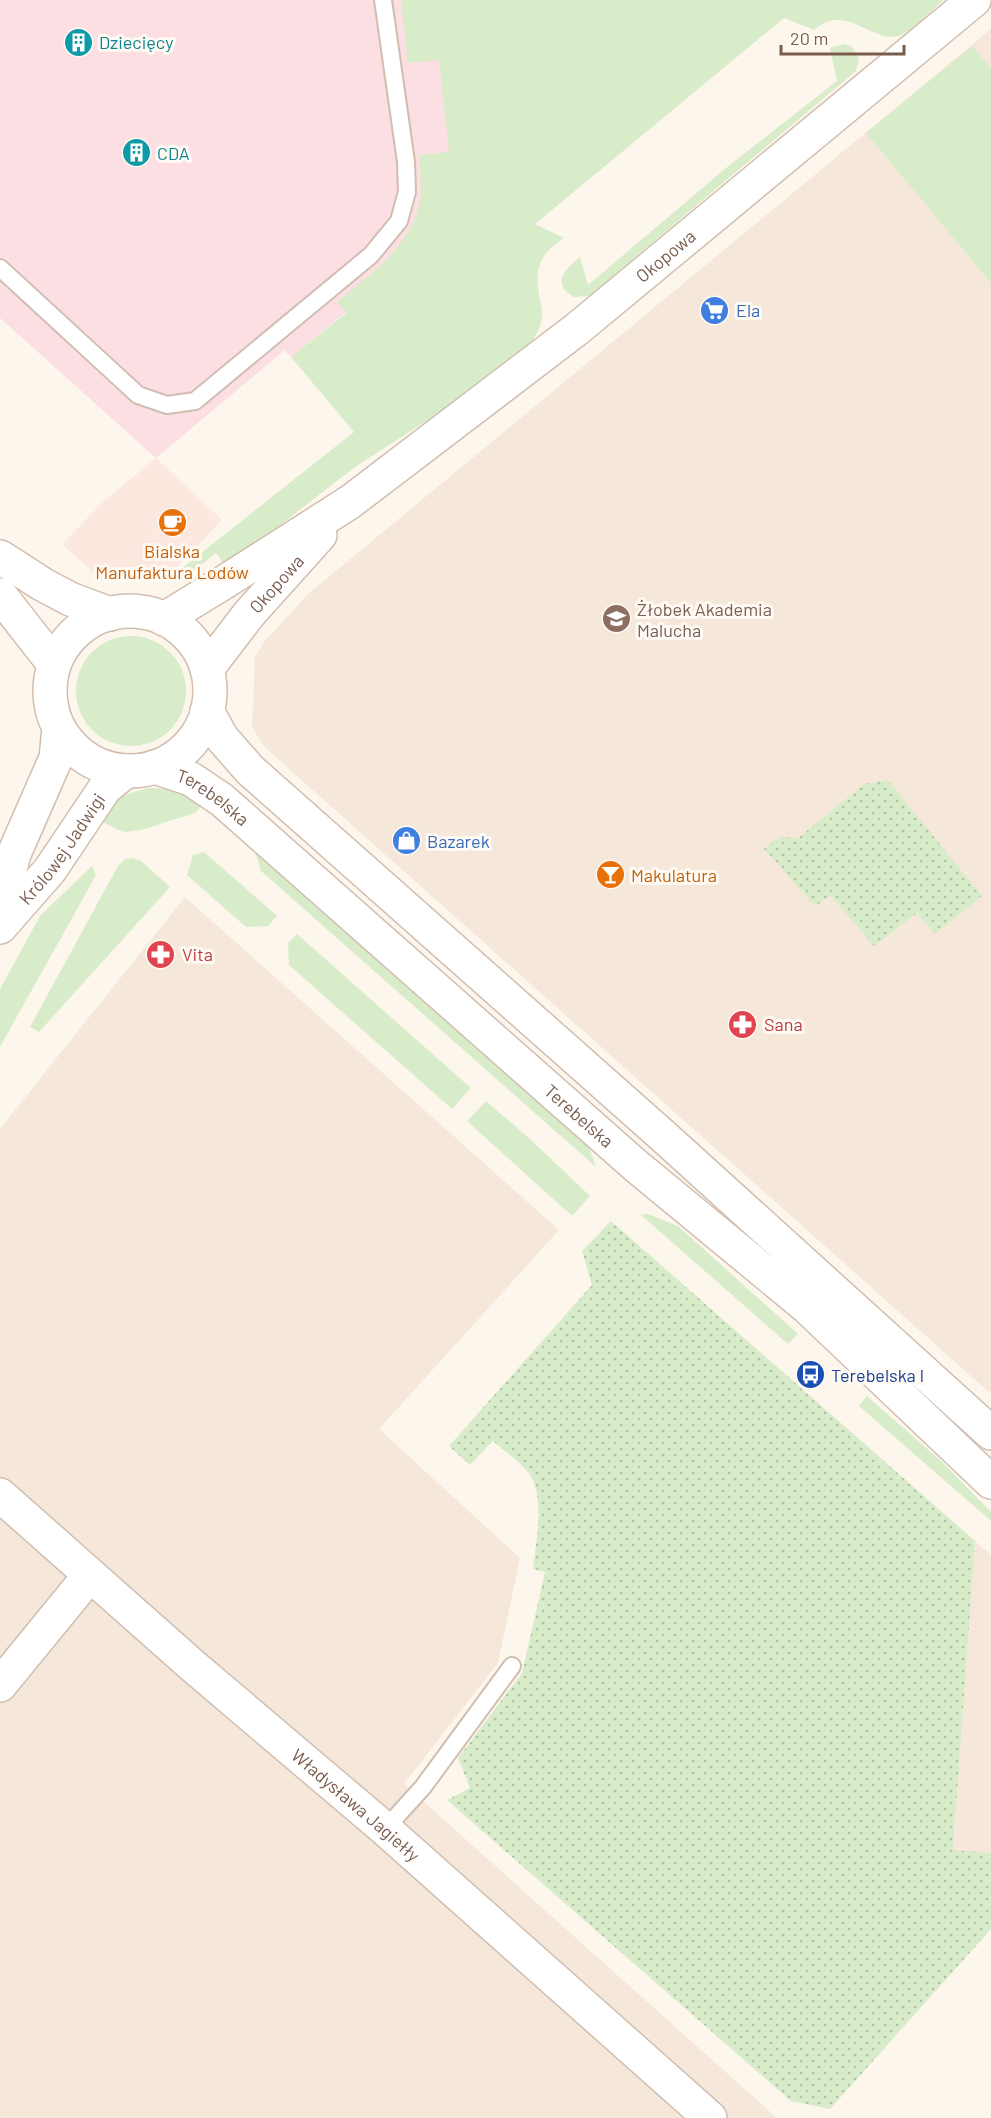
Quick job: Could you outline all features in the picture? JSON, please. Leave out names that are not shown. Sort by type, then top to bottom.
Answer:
[{"type":"street","name":"Okopowa","points":[[164,619],[350,502],[577,329],[974,0]]},
{"type":"street","name":"Okopowa","points":[[207,669],[249,614],[350,502]]},
{"type":"street","points":[[0,557],[70,599],[110,614]]},
{"type":"street","points":[[0,595],[54,664]]},
{"type":"street","points":[[137,611],[164,619],[182,631],[197,648],[207,669],[210,698],[200,731],[187,747],[172,759],[140,769],[106,768],[87,759],[71,746],[58,729],[51,708],[50,685],[54,664],[65,644],[85,625],[110,614],[137,611]]},
{"type":"street","points":[[207,711],[222,738],[250,770],[654,1128],[991,1433]]},
{"type":"street","name":"Królowej Jadwigi","points":[[0,908],[14,854],[56,758],[58,729]]},
{"type":"street","name":"Królowej Jadwigi","points":[[0,927],[50,870],[105,788],[140,769]]},
{"type":"street","name":"Terebelska","points":[[140,769],[191,779],[222,800],[635,1165],[807,1307],[991,1482]]},
{"type":"street","name":"Władysława Jagiełły","points":[[0,1495],[194,1666],[385,1829],[710,2118]]},
{"type":"street","points":[[0,1685],[90,1575]]},
{"type":"lane","points":[[0,268],[138,395],[167,405],[195,401],[371,255],[399,221],[407,192],[406,162],[383,0]]},
{"type":"lane","points":[[385,1829],[423,1787],[512,1666]]},
{"type":"shaded area","points":[[0,0],[727,0],[291,357],[285,350],[156,458],[0,318]]},
{"type":"shaded area","points":[[991,29],[991,1394],[279,760],[264,746],[252,727],[255,657],[265,641],[308,594]]},
{"type":"shaded area","points":[[156,458],[222,520],[175,569],[97,576],[62,544],[103,502]]},
{"type":"shaded area","points":[[185,897],[559,1230],[379,1429],[520,1558],[498,1663],[404,1784],[777,2118],[0,2118],[0,1129]]},
{"type":"shaded area","points":[[975,1541],[991,1555],[991,1853],[953,1851]]},
{"type":"green space","points":[[401,0],[943,0],[908,31],[892,37],[838,20],[826,22],[814,30],[784,18],[535,224],[564,238],[550,249],[539,267],[538,284],[542,317],[531,343],[465,396],[355,467],[226,567],[216,553],[188,575],[183,576],[175,569],[181,569],[354,432],[291,357],[346,313],[337,302],[388,258],[408,232],[420,201],[419,155],[449,152],[439,60],[408,63]]},
{"type":"green space","points":[[844,44],[851,46],[859,58],[856,71],[589,296],[574,297],[567,292],[563,287],[563,276],[580,257],[588,285],[726,168],[837,81],[830,48]]},
{"type":"green space","points":[[972,46],[991,68],[991,283],[866,133]]},
{"type":"green space","points":[[169,571],[172,577],[99,581],[102,575]]},
{"type":"green space","points":[[131,636],[152,640],[170,652],[182,670],[186,691],[182,712],[170,730],[152,742],[131,746],[110,742],[92,730],[80,712],[76,691],[80,670],[92,652],[110,640]]},
{"type":"green space","points":[[888,780],[982,896],[935,934],[917,913],[874,946],[831,896],[815,906],[764,849],[781,836],[797,839],[864,784]]},
{"type":"green space","points":[[147,788],[176,791],[203,804],[195,813],[141,830],[125,832],[97,819],[119,797]]},
{"type":"green space","points":[[254,848],[573,1128],[590,1150],[596,1167],[261,871]]},
{"type":"green space","points":[[204,852],[277,916],[268,926],[246,927],[187,875],[193,855]]},
{"type":"green space","points":[[132,858],[141,861],[170,887],[39,1032],[30,1027],[118,866],[125,859]]},
{"type":"green space","points":[[92,866],[96,875],[0,1047],[0,989],[40,916]]},
{"type":"green space","points":[[297,934],[471,1088],[452,1109],[289,965],[288,943]]},
{"type":"green space","points":[[486,1101],[590,1196],[572,1216],[467,1121]]},
{"type":"green space","points":[[648,1214],[678,1226],[798,1334],[788,1344],[641,1215]]},
{"type":"green space","points":[[611,1221],[975,1541],[953,1850],[991,1853],[991,1929],[830,2109],[791,2101],[447,1800],[470,1788],[458,1758],[522,1673],[545,1572],[533,1569],[538,1505],[534,1481],[528,1472],[493,1441],[470,1465],[449,1446],[592,1285],[582,1251]]},
{"type":"green space","points":[[867,1396],[941,1461],[991,1512],[991,1521],[859,1406]]},
{"type":"place","name":"Dziecięcy","points":[[78,42]]},
{"type":"place","name":"CDA","points":[[136,153]]},
{"type":"place","name":"Ela","points":[[715,310]]},
{"type":"place","name":"Bialska Manufaktura Lodów","points":[[172,522]]},
{"type":"place","name":"Żłobek Akademia Malucha","points":[[616,619]]},
{"type":"place","name":"Bazarek","points":[[406,841]]},
{"type":"place","name":"Makulatura","points":[[610,875]]},
{"type":"place","name":"Vita","points":[[161,954]]},
{"type":"place","name":"Sana","points":[[743,1024]]},
{"type":"place","name":"Terebelska I","points":[[810,1375]]}]
